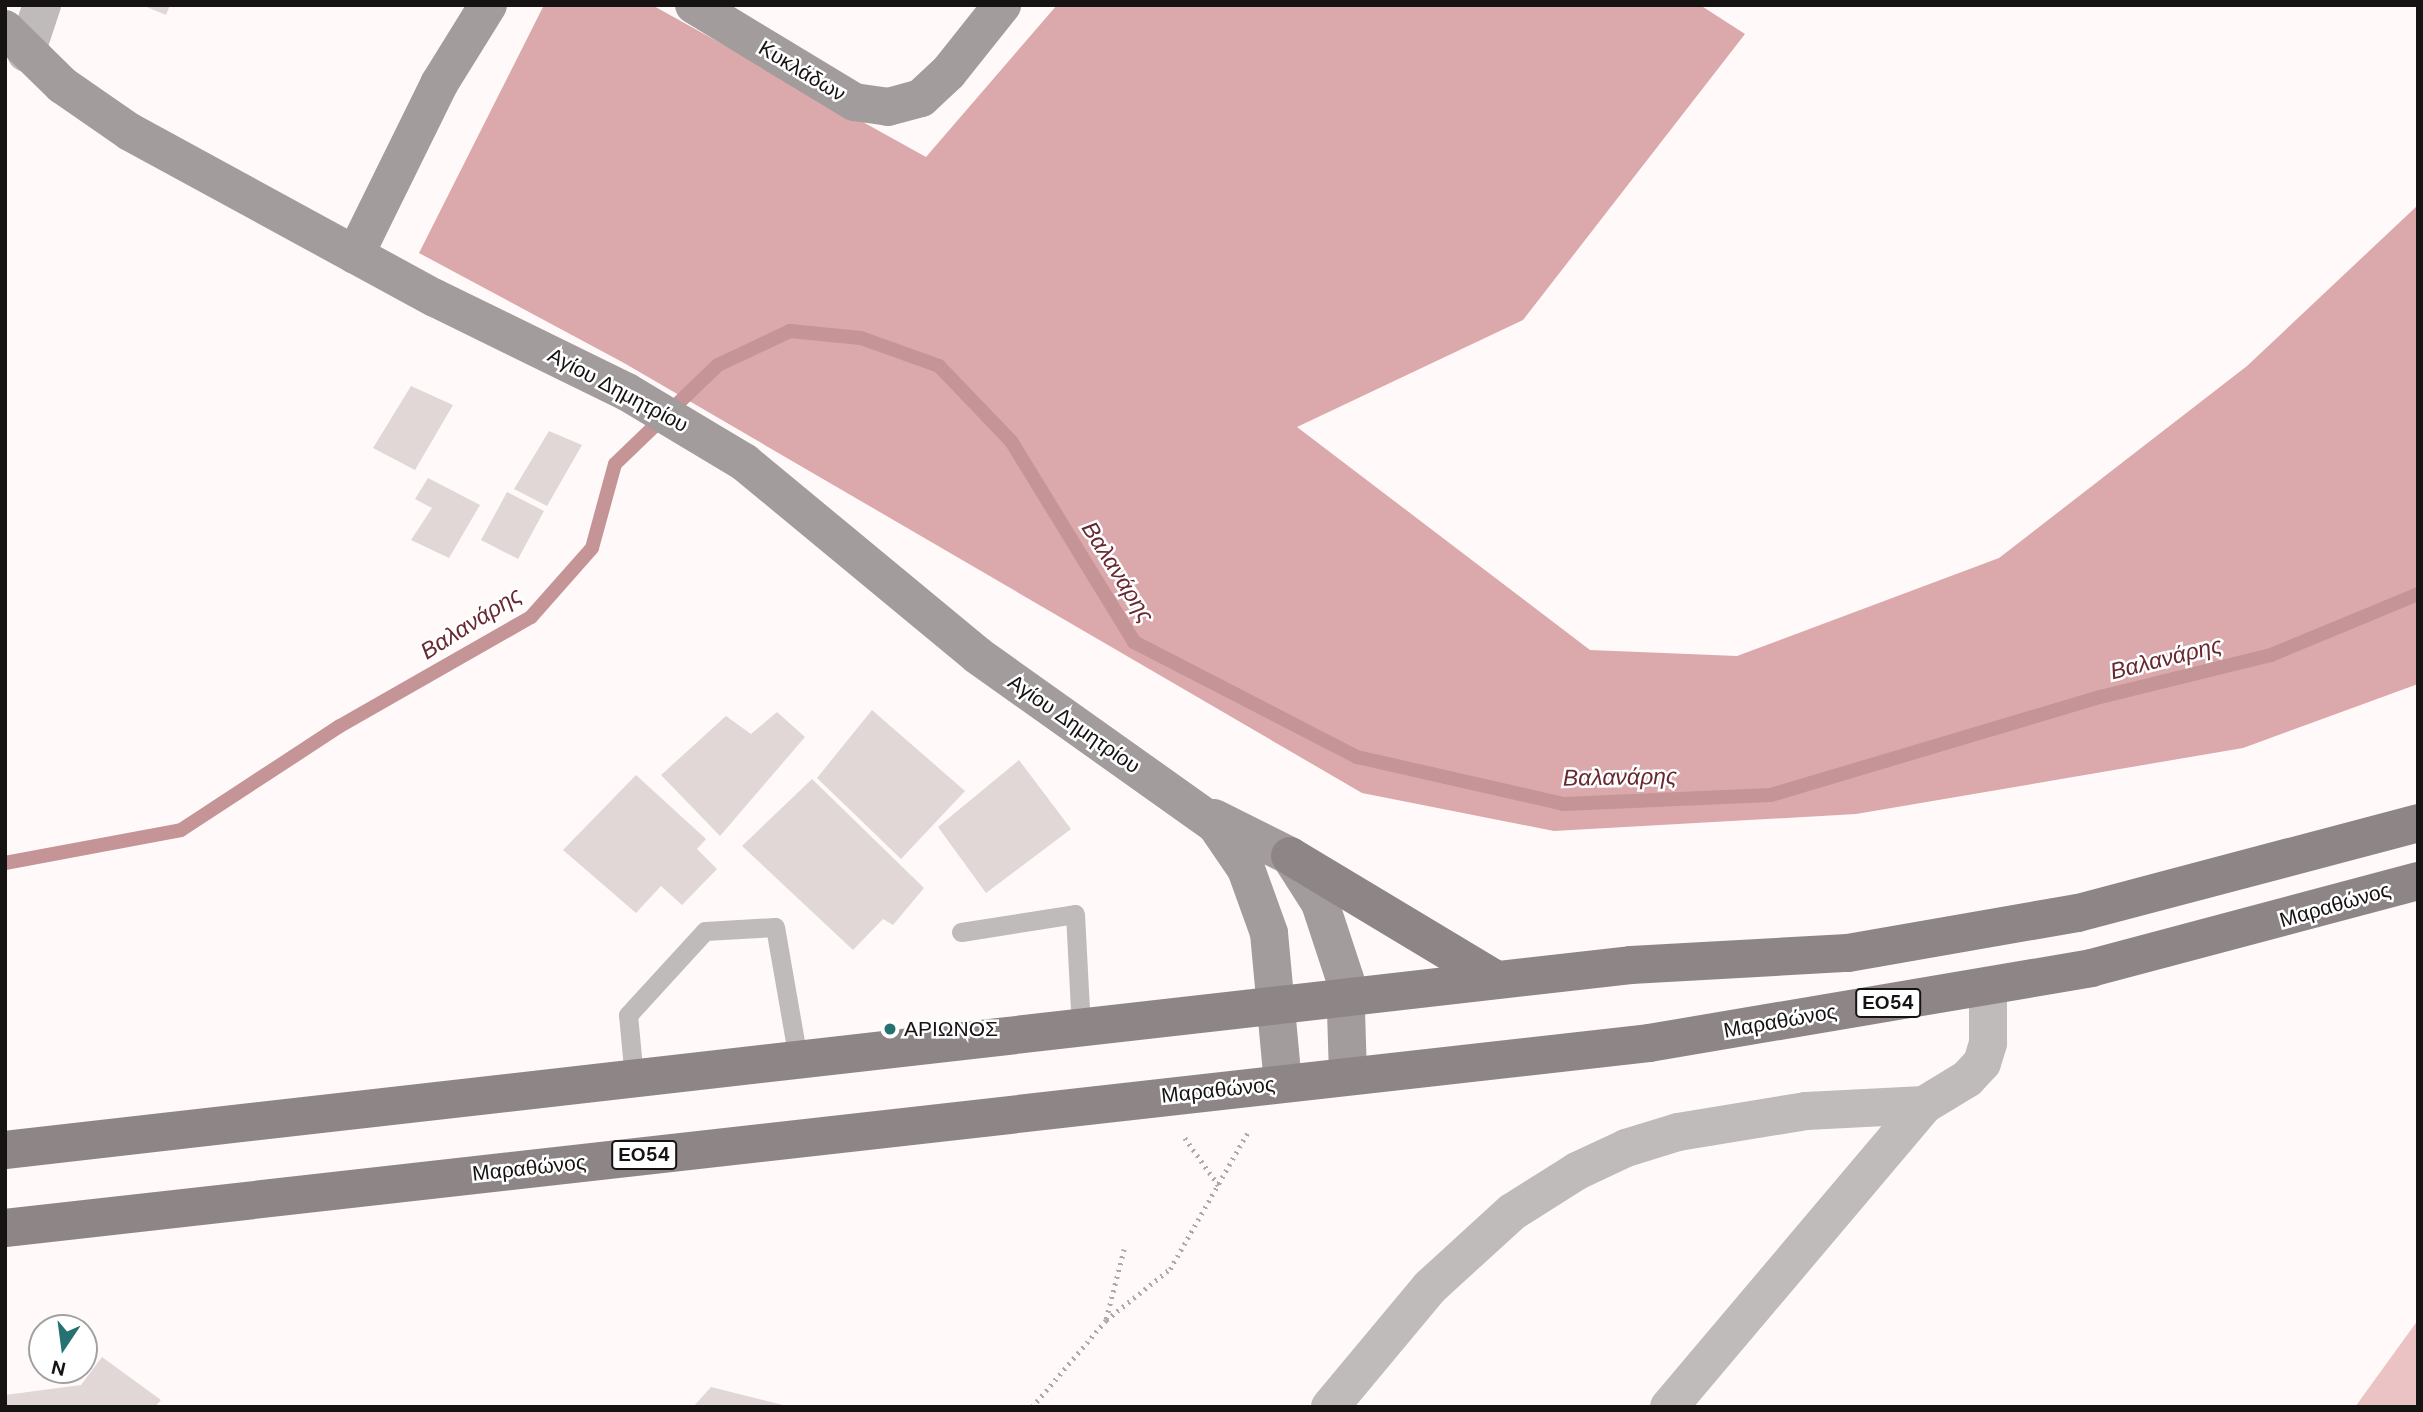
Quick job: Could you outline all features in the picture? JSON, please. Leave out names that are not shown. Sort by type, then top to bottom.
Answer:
[{"type":"main road","points":[[5,1150],[1631,965],[1848,953],[1933,941],[2078,913],[2418,823]]},
{"type":"main road","points":[[1290,856],[1496,980]]},
{"type":"main road","name":"Μαραθώνος","points":[[5,1228],[1649,1043],[2091,968],[2244,930],[2418,881]]},
{"type":"street","points":[[16,41],[42,5]]},
{"type":"street","points":[[355,255],[439,84],[488,5]]},
{"type":"street","name":"Κυκλάδων","points":[[694,5],[854,103],[888,107],[921,98],[947,74],[1002,5]]},
{"type":"street","name":"Αγίου Δημητρίου","points":[[16,41],[62,85],[130,132],[355,255],[627,392],[719,446],[775,485],[977,655],[1195,808],[1229,839],[1253,884],[1269,933],[1278,1004],[1267,1085]]},
{"type":"street","name":"Αγίου Δημητρίου","points":[[1195,808],[1290,856]]},
{"type":"street","points":[[1290,856],[1331,929],[1345,979],[1348,1075]]},
{"type":"street","points":[[1669,1407],[1924,1105],[1967,1079],[1982,1063],[1988,1043],[1988,987]]},
{"type":"street","points":[[1330,1407],[1430,1287],[1512,1212],[1577,1171],[1626,1148],[1678,1132],[1806,1111],[1924,1105]]},
{"type":"lane","points":[[961,932],[1075,914],[1081,1027]]},
{"type":"lane","points":[[634,1078],[628,1015],[705,931],[775,927],[798,1059]]},
{"type":"path","points":[[1032,1407],[1106,1320],[1170,1269],[1254,1121],[1267,1085]]},
{"type":"path","points":[[1177,1095],[1181,1132],[1219,1186]]},
{"type":"path","points":[[1106,1320],[1124,1249]]},
{"type":"shaded area","points":[[544,5],[652,5],[926,157],[1057,5],[1700,5],[1745,34],[1523,320],[1297,427],[1590,650],[1737,656],[1999,558],[2247,366],[2418,205],[2418,684],[2243,748],[1856,814],[1554,831],[1362,793],[624,363],[419,253]]},
{"type":"shaded area","points":[[2418,1320],[2418,1407],[2355,1407]]},
{"type":"building","points":[[142,5],[170,5],[166,15]]},
{"type":"building","points":[[411,386],[453,405],[415,470],[373,448]]},
{"type":"building","points":[[549,431],[582,445],[547,506],[514,489]]},
{"type":"building","points":[[428,478],[480,505],[449,558],[411,540],[432,508],[415,499]]},
{"type":"building","points":[[507,492],[544,511],[518,559],[481,540]]},
{"type":"building","points":[[872,710],[965,791],[901,859],[817,778]]},
{"type":"building","points":[[777,712],[805,737],[720,836],[661,775],[726,716],[751,734]]},
{"type":"building","points":[[1019,760],[1071,829],[986,893],[938,827]]},
{"type":"building","points":[[636,775],[706,839],[697,849],[717,869],[682,905],[661,886],[636,913],[563,850]]},
{"type":"building","points":[[812,779],[924,888],[893,925],[883,919],[853,950],[742,846]]},
{"type":"building","points":[[102,1357],[161,1400],[155,1407],[5,1407],[5,1395],[98,1384],[98,1362]]},
{"type":"building","points":[[711,1387],[787,1406],[787,1407],[693,1407]]},
{"type":"waterway","name":"Βαλανάρης","points":[[5,863],[181,830],[340,726],[531,617],[592,548],[615,464],[718,365],[790,331],[861,338],[939,366],[1011,441],[1134,642],[1357,757],[1564,804],[1771,795],[2100,697],[2271,655],[2418,594]]},
{"type":"place","name":"ΑΡΙΩΝΟΣ","points":[[890,1029]]}]
